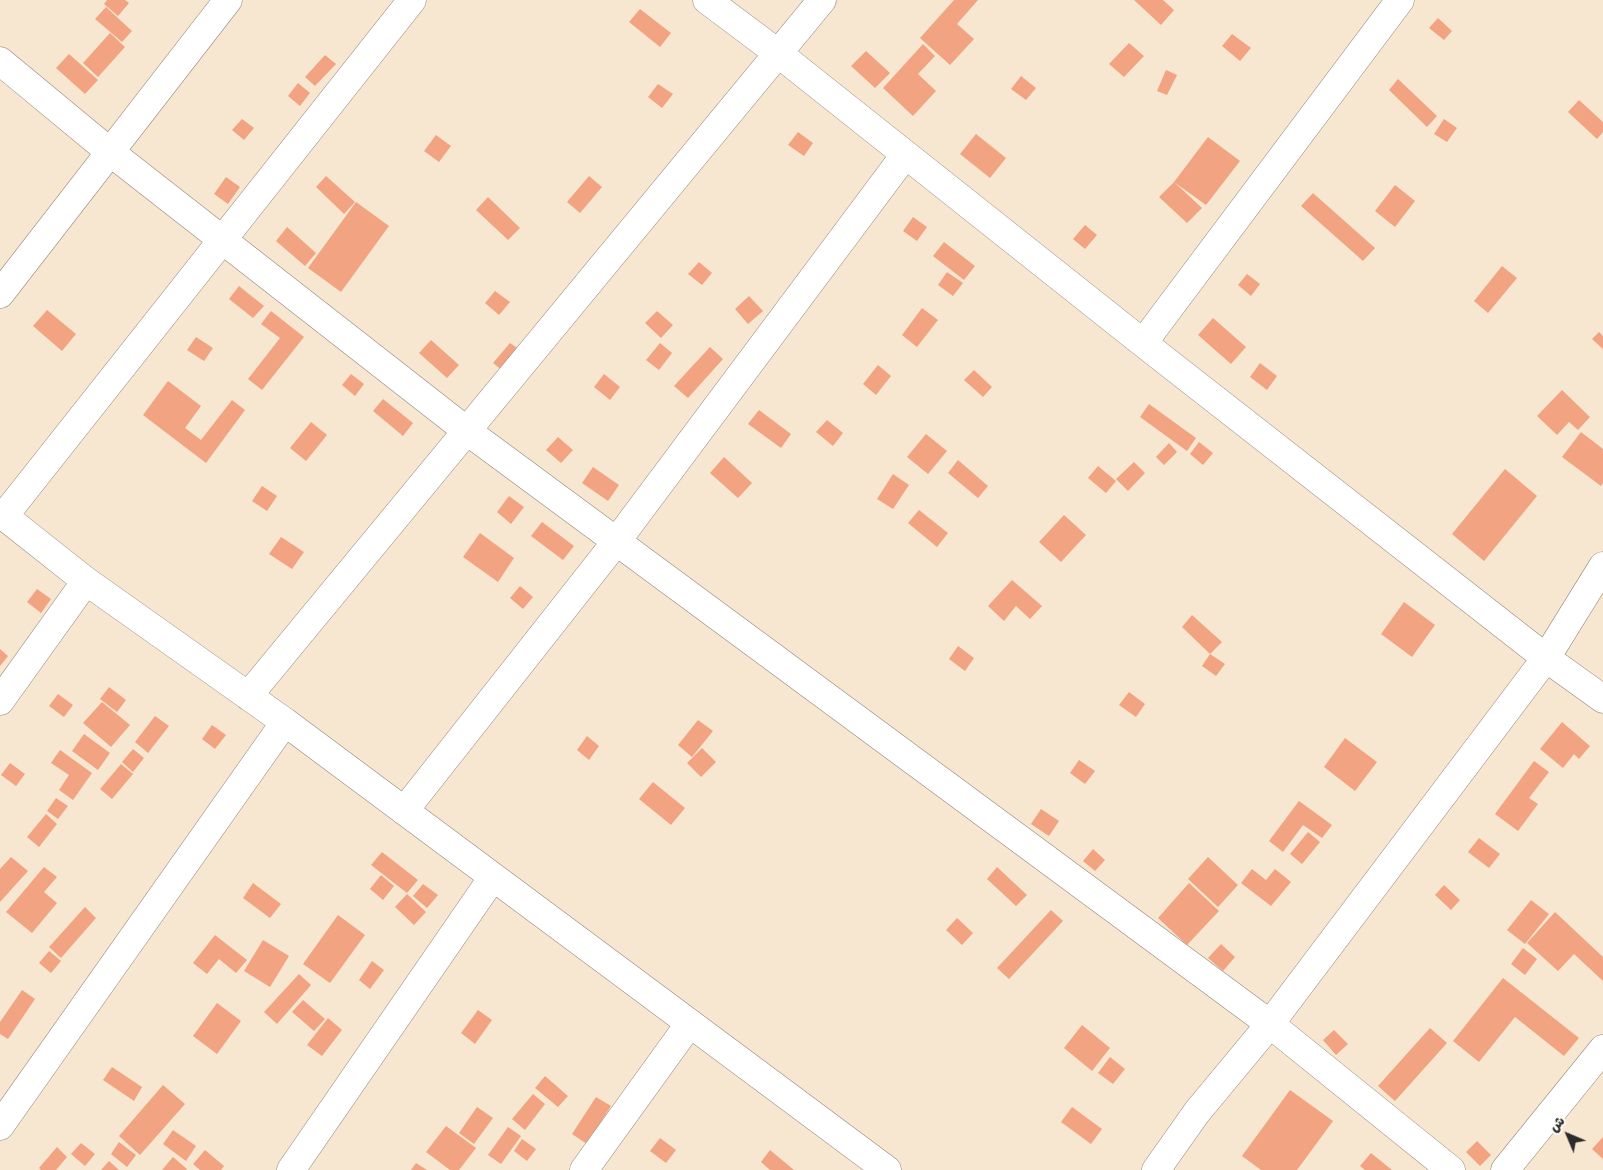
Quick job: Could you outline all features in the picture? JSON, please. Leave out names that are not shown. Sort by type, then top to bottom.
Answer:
[{"type":"street","points":[[0,294],[228,0]]},
{"type":"street","points":[[412,0],[2,514],[86,581],[285,722],[690,1023],[859,1162],[887,1170]]},
{"type":"street","points":[[707,0],[779,54],[1143,343],[1546,658],[1603,699]]},
{"type":"street","points":[[248,696],[822,0]]},
{"type":"street","points":[[1143,343],[1400,0]]},
{"type":"street","points":[[0,61],[110,152],[467,431],[1270,1024],[1451,1170]]},
{"type":"street","points":[[404,811],[616,542],[905,155]]},
{"type":"street","points":[[1156,1170],[1197,1112],[1270,1024],[1546,658],[1603,566]]},
{"type":"street","points":[[0,701],[86,581]]},
{"type":"street","points":[[0,1126],[285,722]]},
{"type":"street","points":[[291,1170],[493,878]]},
{"type":"street","points":[[584,1170],[690,1023]]},
{"type":"street","points":[[1505,1170],[1603,1048]]},
{"type":"building","points":[[107,0],[125,0],[129,3],[118,16],[104,4]]},
{"type":"building","points":[[954,0],[978,0],[957,24],[974,39],[950,65],[920,38]]},
{"type":"building","points":[[1134,0],[1163,0],[1174,10],[1161,25]]},
{"type":"building","points":[[106,7],[132,31],[122,42],[95,19]]},
{"type":"building","points":[[640,9],[671,33],[660,47],[629,22]]},
{"type":"building","points":[[1438,18],[1452,31],[1444,40],[1429,28]]},
{"type":"building","points":[[110,33],[125,47],[98,77],[83,63]]},
{"type":"building","points":[[1232,34],[1251,48],[1240,61],[1222,46]]},
{"type":"building","points":[[1129,43],[1144,56],[1124,77],[1109,64]]},
{"type":"building","points":[[923,44],[935,56],[918,74],[936,91],[913,116],[883,88]]},
{"type":"building","points":[[866,51],[890,73],[875,88],[851,66]]},
{"type":"building","points":[[69,54],[98,80],[85,94],[56,68]]},
{"type":"building","points":[[325,55],[336,64],[315,86],[305,77]]},
{"type":"building","points":[[1166,70],[1177,75],[1167,95],[1157,91]]},
{"type":"building","points":[[1021,76],[1036,88],[1026,100],[1011,89]]},
{"type":"building","points":[[1398,79],[1437,116],[1427,127],[1389,90]]},
{"type":"building","points":[[298,83],[310,93],[300,106],[288,96]]},
{"type":"building","points":[[658,84],[673,94],[662,108],[648,97]]},
{"type":"building","points":[[1579,100],[1603,122],[1603,132],[1597,139],[1568,112]]},
{"type":"building","points":[[242,119],[254,128],[244,140],[232,130]]},
{"type":"building","points":[[1444,119],[1457,128],[1447,142],[1434,134]]},
{"type":"building","points":[[798,132],[813,143],[804,156],[788,145]]},
{"type":"building","points":[[976,134],[1006,158],[990,178],[960,154]]},
{"type":"building","points":[[436,135],[451,146],[439,162],[424,151]]},
{"type":"building","points":[[1208,137],[1240,161],[1206,205],[1174,182]]},
{"type":"building","points":[[326,176],[355,202],[344,214],[316,187]]},
{"type":"building","points":[[589,176],[602,187],[580,213],[567,202]]},
{"type":"building","points":[[226,177],[240,187],[228,204],[214,194]]},
{"type":"building","points":[[1174,182],[1202,208],[1187,223],[1159,197]]},
{"type":"building","points":[[1395,185],[1415,201],[1395,227],[1375,211]]},
{"type":"building","points":[[1313,193],[1375,248],[1363,261],[1301,206]]},
{"type":"building","points":[[488,197],[520,228],[508,240],[476,210]]},
{"type":"building","points":[[356,202],[389,226],[341,292],[308,268]]},
{"type":"building","points":[[913,217],[927,227],[917,241],[903,231]]},
{"type":"building","points":[[1085,225],[1097,235],[1085,249],[1073,239]]},
{"type":"building","points":[[287,227],[316,253],[305,266],[276,241]]},
{"type":"building","points":[[944,242],[975,266],[964,280],[933,256]]},
{"type":"building","points":[[699,262],[712,273],[702,285],[688,274]]},
{"type":"building","points":[[1502,266],[1517,278],[1488,313],[1474,301]]},
{"type":"building","points":[[947,272],[963,283],[953,296],[938,285]]},
{"type":"building","points":[[1247,274],[1260,284],[1251,296],[1238,285]]},
{"type":"building","points":[[239,286],[264,306],[253,318],[229,299]]},
{"type":"building","points":[[495,291],[510,302],[499,315],[485,303]]},
{"type":"building","points":[[749,296],[763,311],[748,324],[735,309]]},
{"type":"building","points":[[922,308],[938,320],[917,347],[902,335]]},
{"type":"building","points":[[47,310],[76,334],[62,351],[33,326]]},
{"type":"building","points":[[271,311],[304,337],[262,390],[248,379],[280,338],[261,324]]},
{"type":"building","points":[[657,311],[673,325],[661,338],[645,323]]},
{"type":"building","points":[[1213,318],[1246,347],[1231,364],[1198,335]]},
{"type":"building","points":[[1599,332],[1603,336],[1603,349],[1592,339]]},
{"type":"building","points":[[196,337],[213,348],[204,361],[187,350]]},
{"type":"building","points":[[431,340],[459,365],[447,378],[419,353]]},
{"type":"building","points":[[510,343],[520,350],[503,371],[493,363]]},
{"type":"building","points":[[660,343],[672,353],[659,370],[646,360]]},
{"type":"building","points":[[710,347],[723,359],[688,398],[674,386]]},
{"type":"building","points":[[1260,363],[1277,376],[1267,390],[1250,377]]},
{"type":"building","points":[[878,365],[891,376],[876,395],[863,384]]},
{"type":"building","points":[[974,370],[992,387],[983,397],[964,380]]},
{"type":"building","points":[[351,374],[364,384],[355,396],[342,385]]},
{"type":"building","points":[[604,374],[620,387],[610,400],[594,387]]},
{"type":"building","points":[[168,381],[201,406],[185,428],[201,440],[232,400],[245,410],[206,463],[143,415]]},
{"type":"building","points":[[1562,390],[1590,417],[1578,430],[1569,422],[1557,435],[1537,416]]},
{"type":"building","points":[[383,399],[413,423],[403,436],[373,411]]},
{"type":"building","points":[[1149,404],[1196,438],[1187,451],[1140,417]]},
{"type":"building","points":[[759,410],[791,434],[781,448],[748,424]]},
{"type":"building","points":[[827,420],[843,433],[833,446],[816,432]]},
{"type":"building","points":[[311,422],[327,435],[306,461],[290,448]]},
{"type":"building","points":[[1581,432],[1603,449],[1603,483],[1601,486],[1562,457]]},
{"type":"building","points":[[926,434],[947,451],[928,474],[907,457]]},
{"type":"building","points":[[558,437],[573,450],[561,463],[546,450]]},
{"type":"building","points":[[1199,442],[1213,453],[1203,465],[1190,454]]},
{"type":"building","points":[[1169,443],[1177,452],[1164,465],[1156,457]]},
{"type":"building","points":[[724,457],[752,483],[738,498],[710,473]]},
{"type":"building","points":[[958,460],[988,486],[978,498],[948,473]]},
{"type":"building","points":[[1134,462],[1145,473],[1128,491],[1116,479]]},
{"type":"building","points":[[1098,466],[1116,481],[1106,493],[1088,478]]},
{"type":"building","points":[[593,467],[619,485],[608,501],[582,483]]},
{"type":"building","points":[[1505,469],[1537,496],[1484,561],[1452,534]]},
{"type":"building","points":[[893,474],[909,485],[893,509],[877,499]]},
{"type":"building","points":[[262,486],[277,496],[267,511],[252,501]]},
{"type":"building","points":[[509,496],[524,507],[511,524],[497,512]]},
{"type":"building","points":[[919,510],[948,533],[937,547],[908,523]]},
{"type":"building","points":[[1064,515],[1086,535],[1061,562],[1039,542]]},
{"type":"building","points":[[542,522],[574,546],[563,560],[531,536]]},
{"type":"building","points":[[480,533],[514,558],[498,582],[463,557]]},
{"type":"building","points":[[281,537],[304,552],[292,569],[269,554]]},
{"type":"building","points":[[1012,580],[1042,606],[1030,619],[1016,606],[1004,621],[988,606]]},
{"type":"building","points":[[520,586],[533,597],[523,609],[510,598]]},
{"type":"building","points":[[37,589],[51,599],[41,613],[27,602]]},
{"type":"building","points":[[1404,602],[1435,625],[1412,657],[1381,634]]},
{"type":"building","points":[[1192,615],[1222,642],[1210,654],[1182,627]]},
{"type":"building","points":[[958,646],[974,658],[965,671],[949,659]]},
{"type":"building","points":[[0,649],[8,656],[0,666]]},
{"type":"building","points":[[1210,654],[1225,664],[1216,676],[1202,666]]},
{"type":"building","points":[[109,687],[126,700],[117,712],[100,699]]},
{"type":"building","points":[[1129,692],[1145,704],[1136,717],[1119,705]]},
{"type":"building","points":[[58,694],[73,705],[64,717],[49,706]]},
{"type":"building","points":[[102,702],[130,725],[111,747],[83,723]]},
{"type":"building","points":[[155,716],[169,726],[148,753],[135,742]]},
{"type":"building","points":[[698,720],[713,731],[692,757],[678,745]]},
{"type":"building","points":[[1562,722],[1590,746],[1579,759],[1574,754],[1563,768],[1540,749]]},
{"type":"building","points":[[212,725],[226,735],[215,749],[202,739]]},
{"type":"building","points":[[84,734],[110,753],[98,770],[72,751]]},
{"type":"building","points":[[587,736],[599,746],[589,760],[577,750]]},
{"type":"building","points":[[1345,738],[1377,762],[1355,791],[1324,767]]},
{"type":"building","points":[[702,748],[716,762],[701,777],[687,763]]},
{"type":"building","points":[[133,749],[144,758],[133,772],[122,762]]},
{"type":"building","points":[[60,750],[92,773],[73,800],[59,790],[69,775],[51,763]]},
{"type":"building","points":[[1079,760],[1095,771],[1085,784],[1070,773]]},
{"type":"building","points":[[1534,761],[1549,772],[1529,798],[1538,804],[1518,831],[1495,814]]},
{"type":"building","points":[[10,763],[25,774],[16,786],[1,775]]},
{"type":"building","points":[[121,764],[133,774],[112,799],[100,789]]},
{"type":"building","points":[[653,782],[685,808],[671,825],[639,799]]},
{"type":"building","points":[[56,798],[68,806],[58,819],[47,811]]},
{"type":"building","points":[[1299,801],[1332,825],[1322,838],[1303,825],[1283,852],[1269,841]]},
{"type":"building","points":[[1041,809],[1059,821],[1049,836],[1031,824]]},
{"type":"building","points":[[46,814],[57,824],[39,847],[27,837]]},
{"type":"building","points":[[1308,832],[1320,842],[1302,864],[1290,854]]},
{"type":"building","points":[[1479,838],[1500,854],[1489,868],[1468,852]]},
{"type":"building","points":[[1093,849],[1105,860],[1095,871],[1083,861]]},
{"type":"building","points":[[382,852],[418,880],[407,893],[371,865]]},
{"type":"building","points":[[11,857],[28,871],[0,902],[0,869]]},
{"type":"building","points":[[1208,857],[1238,885],[1218,907],[1188,879]]},
{"type":"building","points":[[44,867],[57,877],[44,892],[57,903],[32,933],[6,912]]},
{"type":"building","points":[[997,867],[1027,895],[1016,906],[987,879]]},
{"type":"building","points":[[1252,869],[1266,880],[1275,869],[1291,882],[1271,906],[1241,883]]},
{"type":"building","points":[[381,875],[394,886],[383,900],[370,889]]},
{"type":"building","points":[[253,883],[281,904],[270,918],[243,898]]},
{"type":"building","points":[[1189,883],[1219,911],[1187,945],[1158,918]]},
{"type":"building","points":[[423,884],[438,895],[427,908],[413,896]]},
{"type":"building","points":[[1444,885],[1460,900],[1451,910],[1435,895]]},
{"type":"building","points":[[407,894],[426,912],[414,925],[395,907]]},
{"type":"building","points":[[1531,900],[1549,914],[1525,944],[1507,930]]},
{"type":"building","points":[[85,907],[96,918],[61,958],[49,947]]},
{"type":"building","points":[[1051,910],[1063,921],[1009,979],[997,968]]},
{"type":"building","points":[[1555,912],[1603,957],[1603,981],[1574,954],[1558,971],[1527,943]]},
{"type":"building","points":[[338,915],[365,935],[330,983],[303,964]]},
{"type":"building","points":[[957,918],[973,933],[962,945],[946,930]]},
{"type":"building","points":[[215,935],[247,960],[236,973],[219,959],[207,974],[193,963]]},
{"type":"building","points":[[263,940],[289,956],[270,987],[244,971]]},
{"type":"building","points":[[1221,944],[1235,957],[1223,971],[1208,958]]},
{"type":"building","points":[[1523,948],[1537,959],[1525,975],[1511,964]]},
{"type":"building","points":[[49,951],[61,961],[51,973],[39,963]]},
{"type":"building","points":[[372,961],[384,970],[370,989],[359,980]]},
{"type":"building","points":[[299,974],[311,985],[277,1024],[264,1012]]},
{"type":"building","points":[[1503,978],[1579,1038],[1564,1056],[1515,1017],[1479,1062],[1453,1041]]},
{"type":"building","points":[[22,990],[35,999],[8,1039],[0,1034],[0,1022]]},
{"type":"building","points":[[303,1000],[325,1019],[314,1031],[292,1012]]},
{"type":"building","points":[[217,1003],[241,1021],[217,1054],[193,1036]]},
{"type":"building","points":[[478,1010],[492,1020],[475,1044],[461,1033]]},
{"type":"building","points":[[328,1018],[342,1030],[322,1056],[307,1045]]},
{"type":"building","points":[[1082,1025],[1110,1048],[1092,1071],[1064,1048]]},
{"type":"building","points":[[1430,1028],[1447,1043],[1395,1101],[1378,1086]]},
{"type":"building","points":[[1334,1030],[1348,1044],[1336,1055],[1323,1040]]},
{"type":"building","points":[[1110,1057],[1125,1069],[1113,1084],[1098,1073]]},
{"type":"building","points":[[112,1067],[142,1087],[134,1101],[103,1080]]},
{"type":"building","points":[[545,1076],[568,1096],[558,1107],[535,1088]]},
{"type":"building","points":[[163,1085],[185,1104],[140,1155],[119,1136]]},
{"type":"building","points":[[1290,1090],[1333,1121],[1297,1170],[1261,1170],[1242,1156]]},
{"type":"building","points":[[533,1094],[545,1104],[525,1130],[512,1119]]},
{"type":"building","points":[[596,1097],[611,1106],[587,1144],[572,1134]]},
{"type":"building","points":[[477,1107],[493,1118],[474,1144],[459,1133]]},
{"type":"building","points":[[1072,1107],[1102,1129],[1091,1144],[1061,1122]]},
{"type":"building","points":[[446,1126],[476,1148],[459,1170],[450,1170],[426,1152]]},
{"type":"building","points":[[508,1127],[521,1136],[501,1164],[488,1155]]},
{"type":"building","points":[[173,1130],[196,1146],[186,1161],[163,1144]]},
{"type":"building","points":[[1603,1137],[1603,1159],[1592,1149]]},
{"type":"building","points":[[660,1138],[676,1150],[666,1163],[650,1151]]},
{"type":"building","points":[[522,1139],[536,1149],[527,1161],[514,1151]]},
{"type":"building","points":[[1477,1141],[1491,1155],[1480,1166],[1466,1152]]},
{"type":"building","points":[[119,1142],[136,1155],[127,1167],[111,1154]]},
{"type":"building","points":[[81,1143],[95,1154],[85,1166],[71,1154]]},
{"type":"building","points":[[57,1147],[67,1157],[56,1170],[41,1170],[39,1168]]},
{"type":"building","points":[[205,1150],[224,1166],[221,1170],[200,1170],[193,1164]]},
{"type":"building","points":[[770,1150],[794,1170],[770,1170],[761,1162]]},
{"type":"building","points":[[1371,1153],[1392,1170],[1365,1170],[1360,1166]]},
{"type":"building","points":[[173,1157],[187,1169],[162,1170]]},
{"type":"building","points":[[109,1161],[119,1170],[101,1170]]},
{"type":"building","points":[[416,1163],[427,1170],[411,1170]]}]
